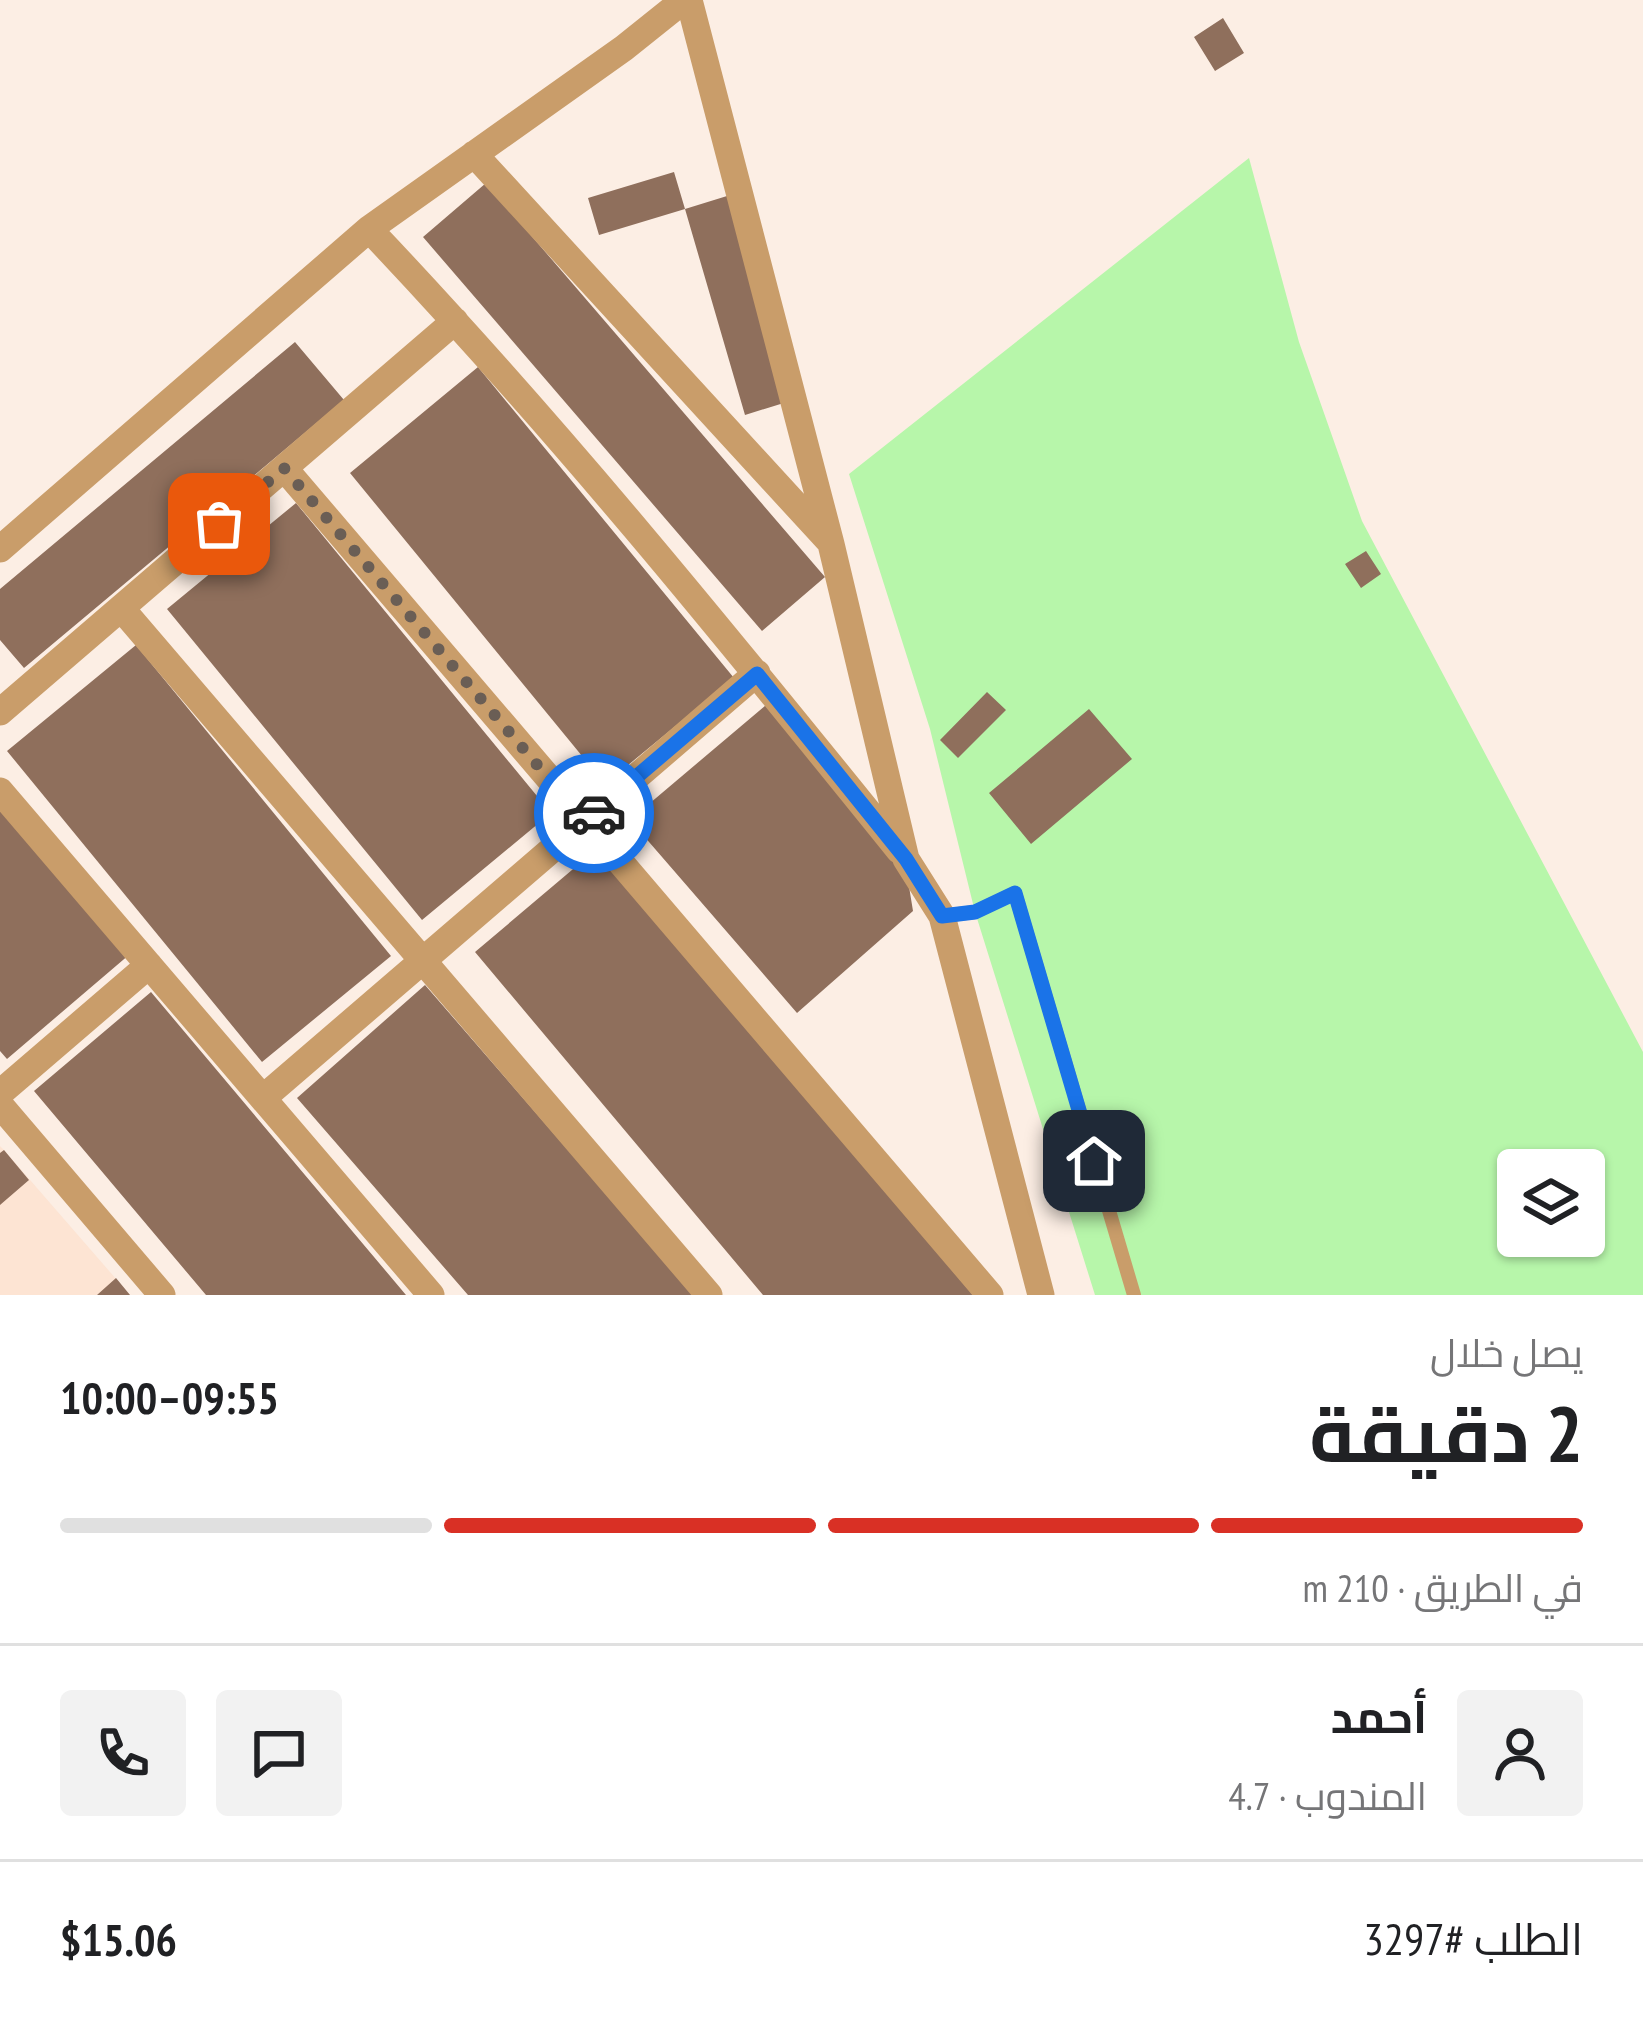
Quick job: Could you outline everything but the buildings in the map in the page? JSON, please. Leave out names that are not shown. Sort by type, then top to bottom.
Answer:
[{"type":"street","points":[[0,549],[369,229],[687,0],[831,544],[906,859]]},
{"type":"street","points":[[473,154],[831,544]]},
{"type":"street","points":[[369,229],[455,321],[757,674],[906,859],[942,916],[1041,1295]]},
{"type":"street","points":[[0,712],[455,321]]},
{"type":"street","points":[[284,468],[990,1295]]},
{"type":"street","points":[[122,608],[709,1295]]},
{"type":"street","points":[[262,1098],[757,674]]},
{"type":"street","points":[[0,791],[431,1295]]},
{"type":"street","points":[[0,1093],[149,965]]},
{"type":"street","points":[[0,1105],[162,1295]]},
{"type":"lane","points":[[942,916],[975,912],[1015,893],[1134,1295]]},
{"type":"shaded area","points":[[0,1146],[4,1150],[130,1295],[0,1295]]},
{"type":"green space","points":[[1249,158],[1299,342],[1362,521],[1643,1052],[1643,1295],[1095,1295],[975,912],[930,729],[849,474]]},
{"type":"way so far","points":[[219,524],[284,468],[585,821],[594,813]]},
{"type":"route","points":[[594,813],[757,674],[906,859],[942,916],[975,912],[1015,893],[1094,1161]]}]
